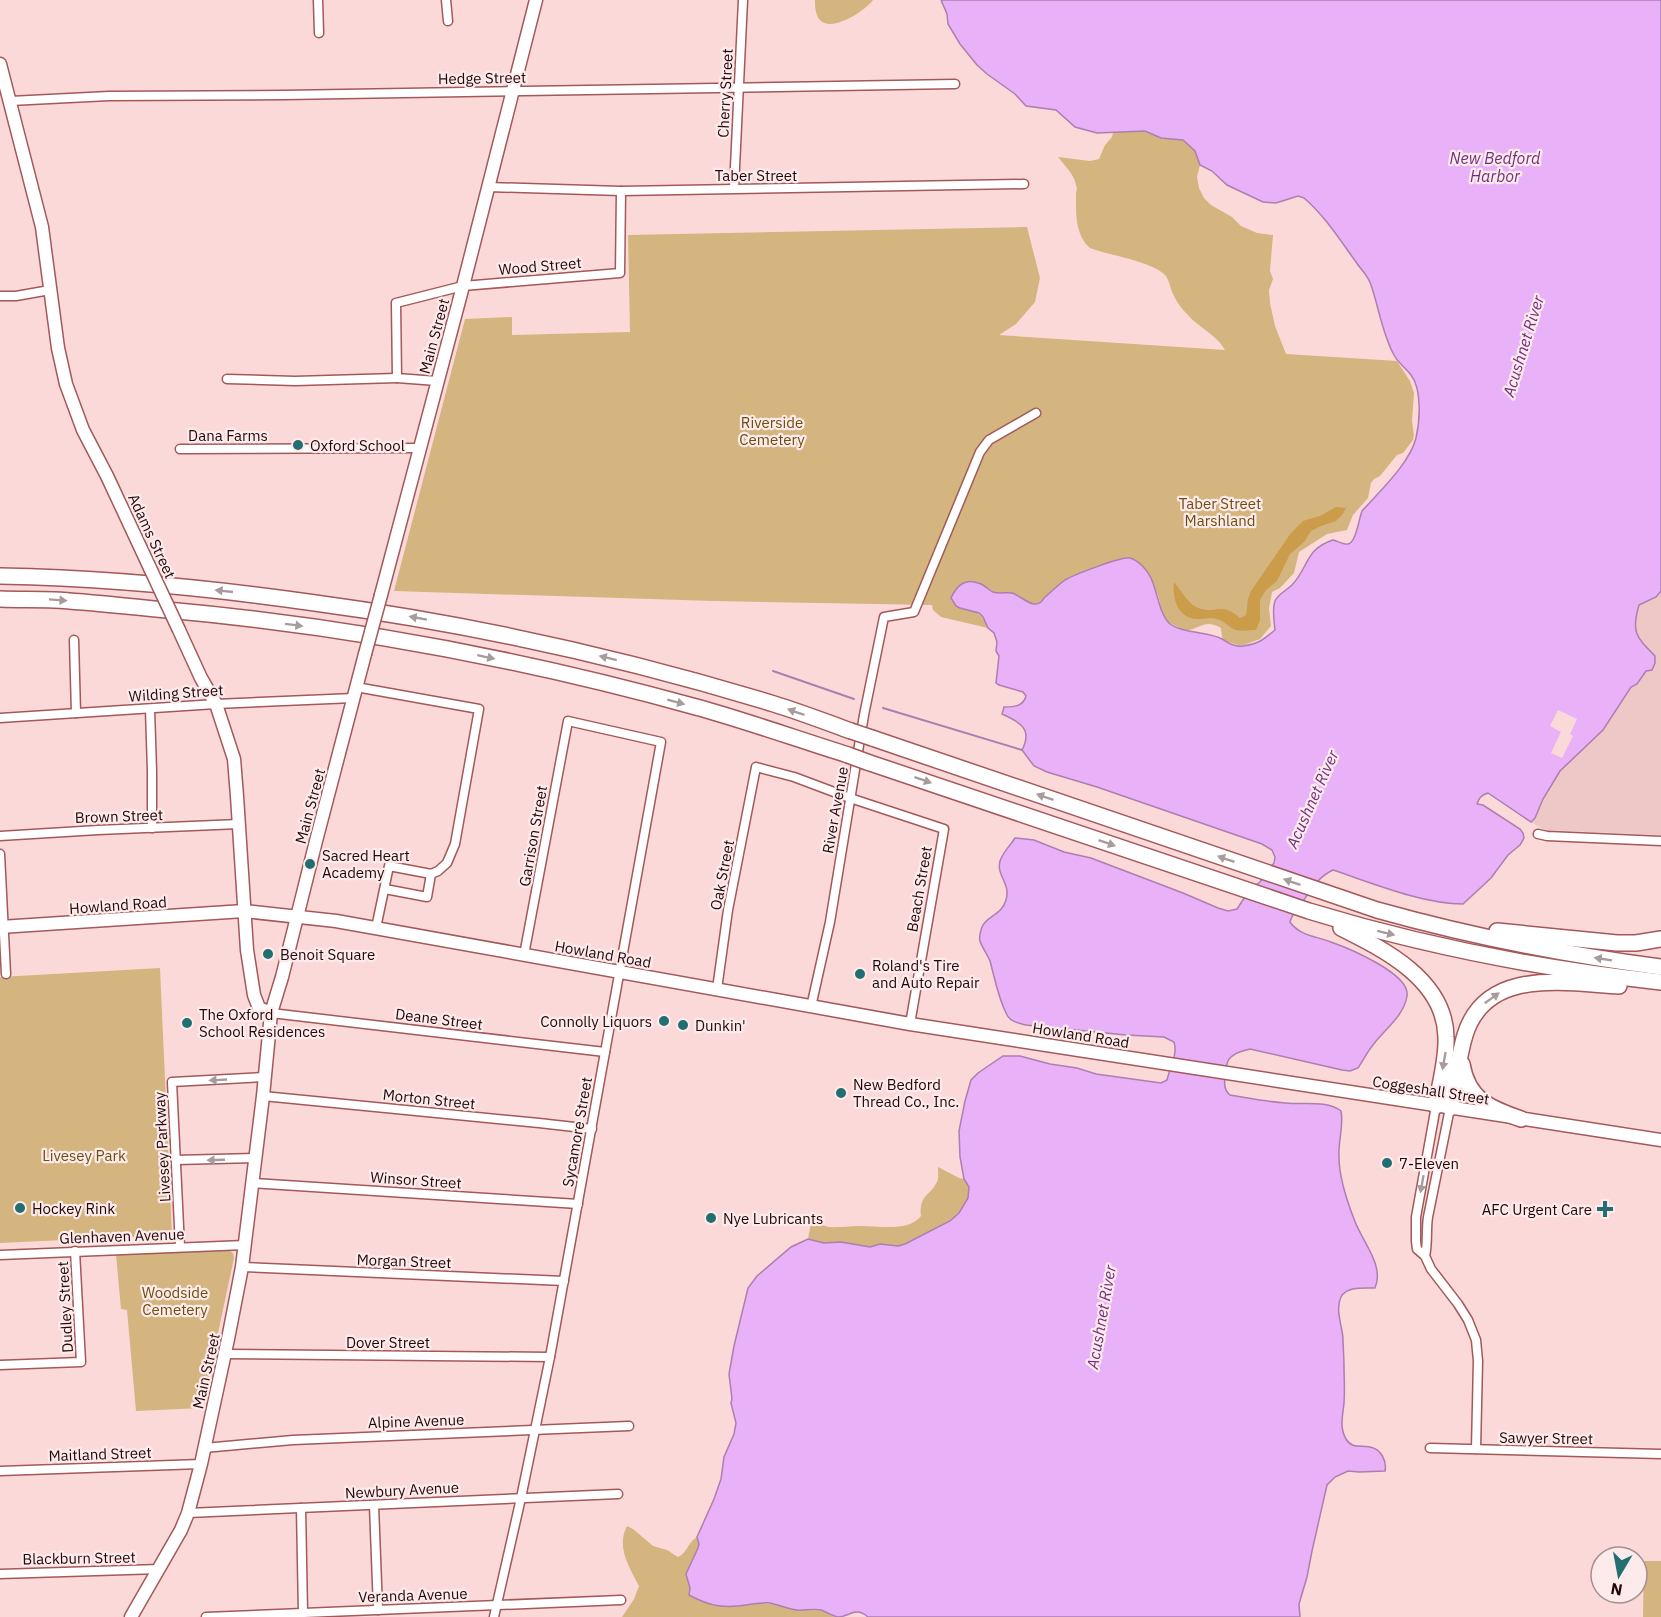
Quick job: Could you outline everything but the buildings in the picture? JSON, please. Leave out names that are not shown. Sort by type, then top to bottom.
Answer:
[{"type":"highway","points":[[0,576],[44,577],[216,590],[338,606],[459,626],[570,649],[679,676],[777,705],[1392,914],[1452,930],[1528,946],[1661,967]]},
{"type":"highway","points":[[0,599],[54,600],[224,615],[409,642],[538,668],[723,715],[848,755],[1309,912],[1496,958],[1661,982]]},
{"type":"highway","points":[[1309,912],[1371,943],[1395,958],[1416,975],[1433,996],[1443,1017],[1446,1039],[1443,1107]]},
{"type":"highway","points":[[1392,914],[1491,930],[1610,943],[1636,943],[1661,939]]},
{"type":"highway","points":[[1443,1107],[1457,1081],[1462,1046],[1469,1024],[1481,1007],[1496,994],[1514,987],[1543,982],[1661,988]]},
{"type":"highway","points":[[1462,1046],[1463,1069],[1473,1094],[1488,1105],[1521,1119]]},
{"type":"main road","name":"Main Street","points":[[131,1617],[177,1539],[188,1513],[201,1464],[242,1267],[271,1013],[536,0]]},
{"type":"main road","name":"Adams Street","points":[[0,64],[40,220],[46,249],[60,360],[70,396],[83,430],[107,476],[201,678],[216,704],[234,759],[247,950],[259,1008],[271,1013]]},
{"type":"main road","name":"Howland Road","points":[[1,927],[244,911],[336,921],[811,1007],[1197,1069]]},
{"type":"main road","name":"Coggeshall Street","points":[[1197,1069],[1661,1140]]},
{"type":"street","points":[[318,0],[319,33]]},
{"type":"street","points":[[446,0],[448,21]]},
{"type":"street","name":"Cherry Street","points":[[734,188],[743,0]]},
{"type":"street","name":"Hedge Street","points":[[10,101],[109,96],[955,84]]},
{"type":"street","name":"Taber Street","points":[[488,187],[621,190],[1024,184]]},
{"type":"street","name":"Wood Street","points":[[397,378],[396,303],[463,286],[620,273],[621,190]]},
{"type":"street","points":[[0,296],[16,296],[50,290]]},
{"type":"street","points":[[227,379],[295,381],[397,378],[437,381]]},
{"type":"street","name":"River Avenue","points":[[811,1007],[830,922],[850,798],[884,617],[914,612],[980,452],[989,440],[1036,413]]},
{"type":"street","name":"Dana Farms","points":[[180,449],[420,448]]},
{"type":"street","points":[[74,640],[76,713]]},
{"type":"street","name":"Wilding Street","points":[[0,718],[150,709],[355,692],[479,709],[455,844],[447,863],[431,874]]},
{"type":"street","points":[[150,709],[152,828]]},
{"type":"street","name":"Garrison Street","points":[[524,955],[568,721]]},
{"type":"street","name":"Sycamore Street","points":[[494,1617],[550,1357],[661,742],[568,721]]},
{"type":"street","name":"Oak Street","points":[[717,990],[728,910],[756,767],[794,777],[850,798]]},
{"type":"street","name":"Beach Street","points":[[850,798],[944,829],[910,1024]]},
{"type":"street","name":"Brown Street","points":[[0,836],[239,824]]},
{"type":"street","points":[[1538,834],[1661,841]]},
{"type":"street","points":[[0,854],[1,927],[6,974]]},
{"type":"street","points":[[376,928],[389,866],[431,874],[427,897],[385,889]]},
{"type":"street","name":"Deane Street","points":[[271,1013],[605,1052]]},
{"type":"street","name":"Livesey Parkway","points":[[180,1247],[172,1082],[264,1077]]},
{"type":"street","name":"Morton Street","points":[[263,1096],[592,1129]]},
{"type":"street","points":[[1425,1256],[1426,1228],[1443,1107]]},
{"type":"street","points":[[1443,1107],[1415,1225],[1417,1249],[1425,1256],[1431,1269],[1458,1304],[1476,1340],[1478,1361],[1476,1449]]},
{"type":"street","points":[[176,1160],[255,1158]]},
{"type":"street","name":"Winsor Street","points":[[252,1183],[578,1204]]},
{"type":"street","name":"Glenhaven Avenue","points":[[0,1255],[245,1245]]},
{"type":"street","name":"Dudley Street","points":[[0,1365],[81,1362],[75,1251]]},
{"type":"street","name":"Morgan Street","points":[[242,1267],[564,1281]]},
{"type":"street","name":"Dover Street","points":[[225,1354],[550,1357]]},
{"type":"street","name":"Alpine Avenue","points":[[204,1448],[304,1440],[629,1426]]},
{"type":"street","name":"Sawyer Street","points":[[1430,1448],[1661,1454]]},
{"type":"street","name":"Maitland Street","points":[[0,1471],[201,1464]]},
{"type":"street","name":"Newbury Avenue","points":[[188,1513],[618,1494]]},
{"type":"street","points":[[374,1505],[378,1610]]},
{"type":"street","points":[[301,1508],[303,1613]]},
{"type":"street","name":"Blackburn Street","points":[[0,1574],[160,1569]]},
{"type":"street","name":"Veranda Avenue","points":[[206,1617],[621,1600]]},
{"type":"shaded area","points":[[1336,507],[1346,508],[1336,521],[1311,531],[1304,542],[1290,554],[1277,581],[1266,590],[1260,600],[1260,620],[1256,630],[1236,630],[1215,618],[1192,618],[1181,612],[1175,601],[1174,582],[1196,607],[1208,610],[1227,610],[1240,618],[1246,615],[1251,591],[1291,533],[1303,521],[1320,516]]},
{"type":"shaded area","points":[[1661,591],[1661,835],[1544,830],[1531,822],[1560,771],[1603,730],[1631,687],[1637,684],[1646,671],[1652,670],[1655,663],[1635,631],[1636,615],[1639,605],[1656,597]]},
{"type":"green space","points":[[815,0],[873,0],[855,15],[831,24],[819,19]]},
{"type":"green space","points":[[1145,131],[1161,138],[1183,140],[1195,151],[1200,165],[1197,177],[1199,188],[1204,198],[1241,226],[1257,233],[1273,235],[1270,271],[1273,279],[1269,290],[1270,303],[1275,326],[1286,354],[1397,361],[1410,381],[1414,393],[1413,440],[1403,453],[1397,455],[1380,476],[1371,483],[1368,498],[1353,515],[1347,530],[1327,534],[1299,552],[1294,573],[1280,588],[1272,592],[1269,608],[1271,626],[1260,639],[1241,646],[1225,641],[1221,628],[1216,625],[1207,624],[1186,631],[1168,622],[1163,615],[1158,595],[1149,575],[1125,558],[1067,579],[1039,604],[1029,603],[1014,594],[996,593],[979,583],[960,608],[977,613],[988,628],[941,617],[933,610],[932,605],[394,591],[465,319],[512,317],[512,335],[630,332],[628,235],[1027,227],[1040,278],[1035,302],[1016,324],[999,335],[1225,350],[1218,340],[1180,306],[1168,280],[1159,270],[1090,248],[1081,237],[1076,216],[1075,181],[1058,157],[1090,161],[1099,159],[1113,133]]},
{"type":"green space","name":"Livesey Park","points":[[160,968],[172,1235],[0,1243],[0,977]]},
{"type":"green space","points":[[938,1167],[964,1179],[969,1187],[968,1198],[959,1213],[950,1221],[898,1246],[880,1244],[870,1247],[808,1239],[811,1222],[832,1227],[908,1225],[921,1216],[923,1200],[937,1182]]},
{"type":"green space","name":"Woodside Cemetery","points":[[227,1249],[233,1253],[234,1258],[202,1408],[136,1411],[127,1310],[121,1309],[116,1254]]},
{"type":"green space","points":[[627,1526],[653,1546],[667,1550],[678,1557],[697,1537],[700,1544],[686,1574],[690,1588],[735,1607],[759,1603],[771,1604],[797,1610],[819,1610],[835,1617],[622,1617],[634,1599],[639,1586],[623,1549]]},
{"type":"green space","points":[[1649,1561],[1661,1561],[1661,1617],[1643,1617],[1643,1605],[1649,1605]]},
{"type":"water","points":[[941,0],[1661,0],[1661,591],[1656,597],[1639,605],[1635,622],[1639,639],[1655,656],[1655,663],[1652,670],[1646,671],[1637,684],[1631,687],[1603,730],[1560,771],[1531,822],[1488,793],[1481,797],[1477,804],[1483,805],[1520,829],[1524,838],[1491,878],[1463,904],[1415,897],[1333,870],[1323,876],[1312,888],[1292,916],[1290,922],[1294,927],[1303,933],[1339,945],[1377,963],[1399,979],[1406,988],[1407,996],[1402,1010],[1377,1039],[1358,1068],[1350,1071],[1342,1070],[1250,1049],[1233,1055],[1226,1067],[1225,1087],[1230,1095],[1279,1102],[1329,1105],[1341,1111],[1339,1164],[1342,1180],[1357,1227],[1377,1270],[1375,1288],[1351,1289],[1344,1293],[1339,1302],[1344,1363],[1342,1426],[1346,1439],[1351,1444],[1374,1448],[1380,1453],[1384,1460],[1385,1471],[1348,1471],[1335,1477],[1327,1485],[1299,1604],[1300,1617],[868,1617],[856,1612],[838,1617],[821,1610],[797,1610],[770,1603],[718,1606],[689,1595],[690,1588],[686,1574],[698,1548],[697,1537],[714,1499],[721,1479],[724,1457],[734,1434],[736,1423],[731,1403],[729,1374],[748,1288],[757,1276],[791,1247],[808,1239],[824,1243],[841,1242],[870,1247],[880,1244],[898,1246],[950,1221],[959,1213],[968,1198],[969,1187],[964,1179],[960,1157],[959,1131],[965,1101],[971,1080],[1003,1056],[1020,1056],[1096,1074],[1161,1083],[1167,1080],[1175,1047],[1174,1042],[1164,1037],[1026,1025],[1013,1021],[1007,1015],[990,961],[980,938],[984,923],[1001,909],[1006,900],[1007,889],[999,866],[1015,838],[1034,840],[1064,852],[1091,858],[1228,911],[1237,909],[1250,889],[1260,882],[1274,863],[1275,857],[1272,850],[1262,844],[1034,766],[1022,750],[1026,737],[1023,727],[1002,714],[1004,707],[1020,704],[1026,696],[1023,692],[996,683],[999,656],[996,651],[997,642],[994,633],[979,613],[956,606],[951,598],[953,593],[959,586],[971,581],[993,592],[1012,593],[1037,604],[1065,580],[1087,570],[1130,558],[1139,563],[1149,574],[1169,623],[1187,631],[1217,637],[1236,646],[1257,643],[1275,630],[1273,611],[1275,601],[1292,585],[1312,553],[1333,540],[1345,544],[1351,543],[1362,511],[1401,467],[1413,448],[1416,438],[1419,405],[1415,381],[1398,361],[1390,347],[1370,281],[1332,228],[1304,198],[1298,196],[1276,203],[1263,202],[1227,185],[1212,171],[1200,165],[1195,151],[1183,140],[1161,138],[1145,131],[1097,133],[1075,127],[1056,110],[1026,106],[1015,94],[977,65],[960,44],[948,24],[947,14]]},
{"type":"pier","points":[[1558,710],[1577,719],[1570,734],[1573,736],[1562,758],[1551,753],[1561,732],[1550,726]]},
{"type":"waterway","points":[[773,671],[854,699]]},
{"type":"waterway","points":[[883,708],[1022,750]]},
{"type":"place","name":"Oxford School","points":[[298,445]]},
{"type":"place","name":"Sacred Heart Academy","points":[[310,864]]},
{"type":"place","name":"Benoit Square","points":[[268,954]]},
{"type":"place","name":"Roland's Tire and Auto Repair","points":[[860,974]]},
{"type":"place","name":"Connolly Liquors","points":[[664,1021]]},
{"type":"place","name":"The Oxford School Residences","points":[[187,1023]]},
{"type":"place","name":"Dunkin'","points":[[683,1025]]},
{"type":"place","name":"New Bedford Thread Co., Inc.","points":[[841,1093]]},
{"type":"place","name":"7-Eleven","points":[[1387,1163]]},
{"type":"place","name":"Hockey Rink","points":[[20,1208]]},
{"type":"place","name":"AFC Urgent Care","points":[[1605,1209]]},
{"type":"place","name":"Nye Lubricants","points":[[711,1218]]},
{"type":"water label","name":"New Bedford Harbor","points":[[1495,167]]},
{"type":"water label","name":"Acushnet River","points":[[1523,346]]},
{"type":"water label","name":"Acushnet River","points":[[1312,799]]},
{"type":"water label","name":"Acushnet River","points":[[1101,1317]]},
{"type":"park label","name":"Riverside Cemetery","points":[[772,430]]},
{"type":"park label","name":"Taber Street Marshland","points":[[1220,512]]}]
